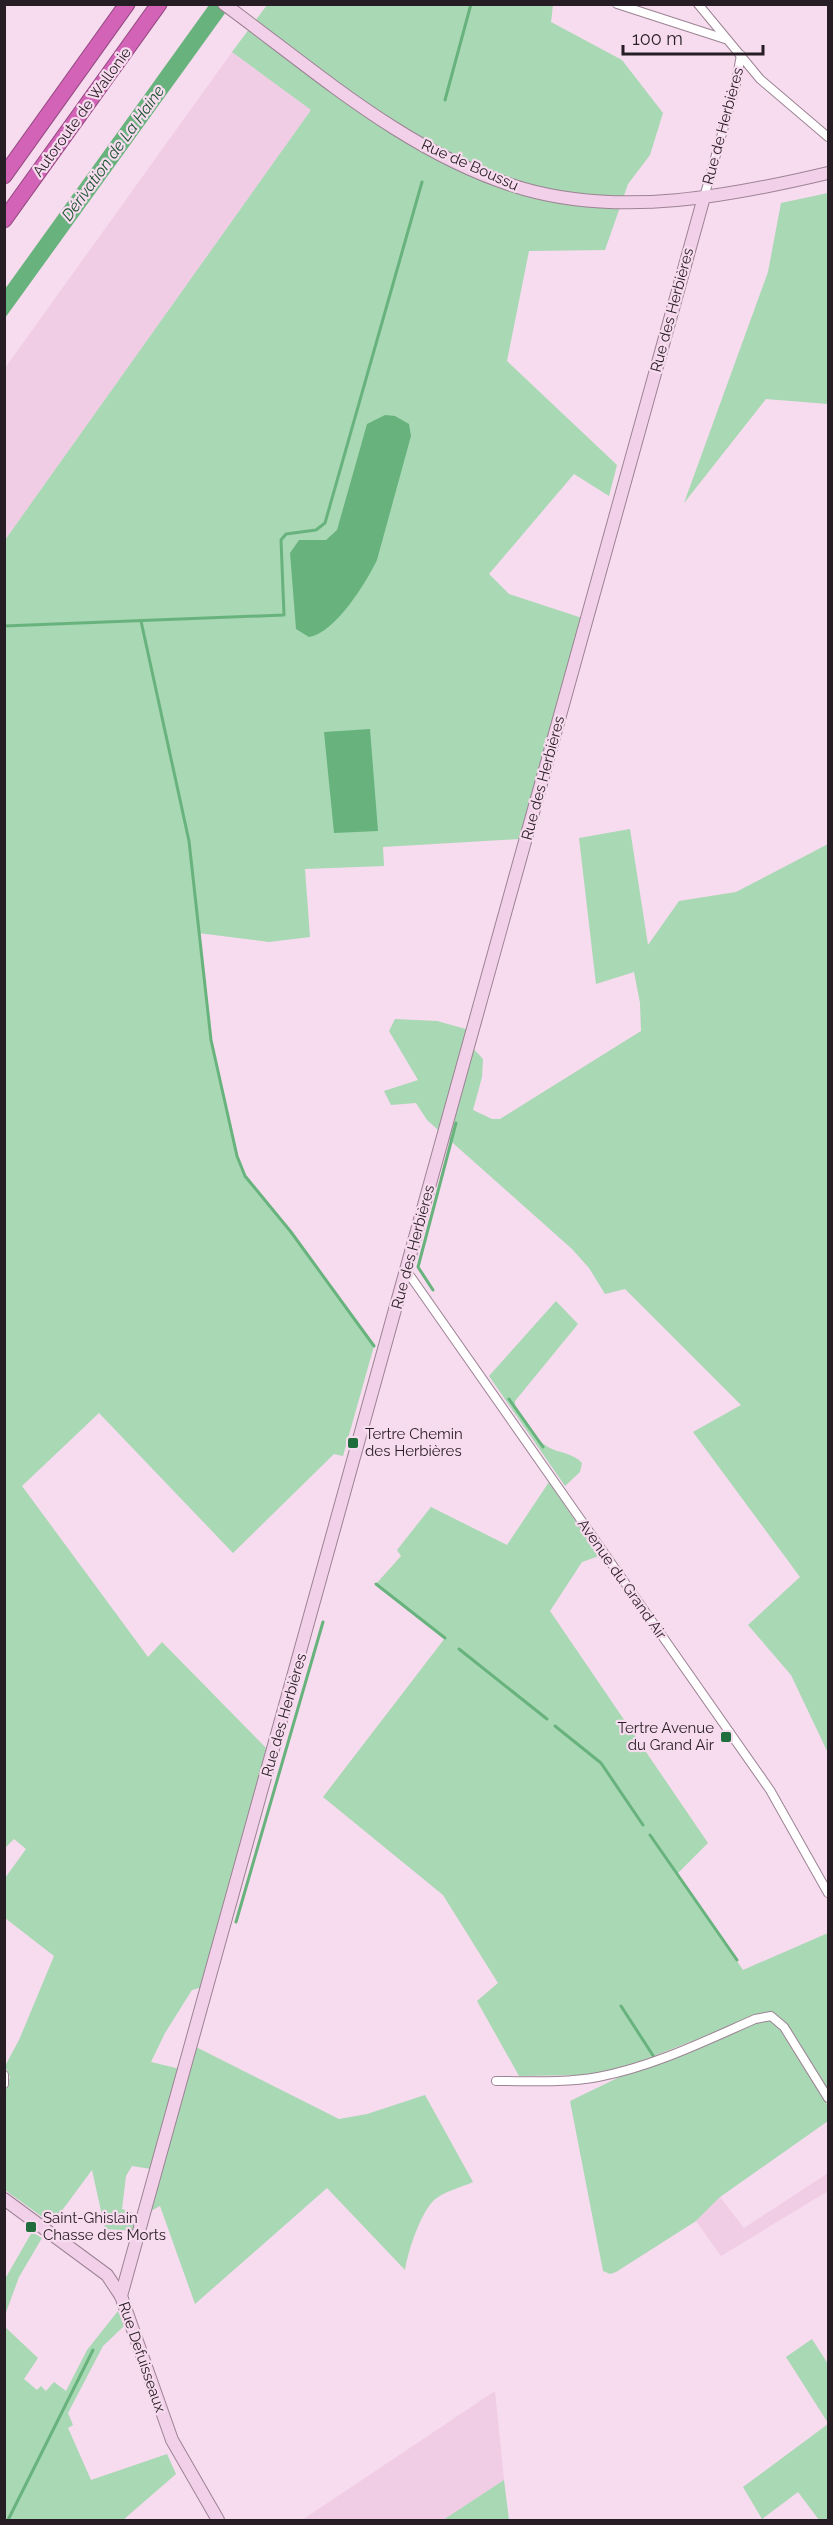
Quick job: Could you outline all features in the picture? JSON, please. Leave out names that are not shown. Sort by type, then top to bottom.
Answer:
[{"type":"highway","name":"Autoroute de Wallonie","points":[[4,176],[127,4]]},
{"type":"highway","name":"Autoroute de Wallonie","points":[[4,220],[159,4]]},
{"type":"street","name":"Rue de Boussu","points":[[224,4],[393,128],[494,179],[524,189],[585,199],[633,202],[750,191],[828,173]]},
{"type":"street","points":[[617,4],[727,40]]},
{"type":"street","points":[[698,4],[760,79],[828,137]]},
{"type":"street","name":"Rue de Herbières","points":[[704,197],[735,88],[741,55]]},
{"type":"street","name":"Rue des Herbières","points":[[121,2296],[704,197]]},
{"type":"street","name":"Avenue du Grand Air","points":[[406,1270],[770,1790],[828,1893]]},
{"type":"street","points":[[496,2081],[578,2079],[618,2073],[656,2061],[754,2019],[771,2016],[784,2026],[828,2098]]},
{"type":"street","points":[[4,2075],[4,2084]]},
{"type":"street","name":"Rue Defuisseaux","points":[[4,2199],[106,2275],[121,2296],[172,2440],[218,2520]]},
{"type":"shaded area","points":[[267,5],[553,5],[551,22],[622,60],[663,113],[650,155],[628,184],[605,250],[529,251],[507,361],[617,465],[609,496],[574,474],[489,574],[509,594],[582,618],[519,839],[383,847],[384,866],[305,869],[310,937],[269,942],[198,933],[211,1040],[241,1169],[245,1177],[291,1232],[374,1346],[343,1456],[334,1454],[233,1553],[99,1413],[22,1486],[148,1657],[162,1642],[266,1748],[203,1987],[192,1990],[165,2033],[151,2062],[180,2069],[151,2169],[132,2166],[126,2176],[122,2209],[139,2215],[135,2231],[105,2229],[92,2170],[52,2224],[5,2190],[4,2094],[10,2077],[5,2066],[19,2040],[54,1956],[5,1918],[5,1878],[26,1849],[14,1839],[5,1848],[5,540],[311,110],[232,52]]},
{"type":"shaded area","points":[[232,52],[311,110],[5,540],[5,368]]},
{"type":"shaded area","points":[[828,193],[828,404],[766,399],[684,503],[768,272],[781,203]]},
{"type":"shaded area","points":[[630,829],[648,945],[679,901],[736,892],[828,844],[828,1753],[791,1675],[748,1625],[800,1577],[693,1432],[741,1405],[625,1289],[605,1294],[589,1268],[572,1249],[427,1120],[416,1103],[391,1105],[384,1091],[418,1080],[389,1031],[395,1019],[437,1021],[473,1031],[469,1044],[483,1059],[482,1077],[473,1110],[492,1119],[500,1119],[641,1031],[640,1003],[634,972],[596,984],[579,838]]},
{"type":"shaded area","points":[[556,1301],[578,1324],[515,1401],[515,1406],[538,1439],[552,1449],[575,1457],[582,1463],[580,1472],[565,1486],[489,1376]]},
{"type":"shaded area","points":[[549,1482],[599,1556],[582,1562],[550,1611],[708,1843],[677,1874],[743,1970],[828,1933],[828,2091],[783,2020],[773,2013],[765,2013],[623,2068],[591,2075],[519,2076],[477,2001],[498,1983],[443,1895],[323,1797],[445,1638],[376,1584],[401,1556],[397,1550],[431,1507],[507,1545]]},
{"type":"shaded area","points":[[764,2018],[775,2021],[779,2026],[828,2106],[828,2121],[720,2197],[696,2221],[616,2272],[610,2274],[603,2271],[570,2101],[632,2071]]},
{"type":"shaded area","points":[[196,2047],[339,2119],[367,2114],[425,2095],[473,2182],[442,2195],[429,2206],[415,2233],[405,2270],[327,2188],[195,2304],[160,2206],[151,2211]]},
{"type":"shaded area","points":[[828,2173],[828,2191],[721,2256],[696,2221],[720,2197],[744,2228]]},
{"type":"shaded area","points":[[32,2232],[42,2238],[19,2277],[5,2315],[5,2279]]},
{"type":"shaded area","points":[[118,2311],[124,2326],[103,2346],[68,2413],[73,2425],[68,2428],[91,2480],[167,2454],[176,2474],[123,2520],[5,2520],[5,2327],[38,2358],[24,2379],[37,2390],[41,2386],[46,2391],[54,2382],[66,2391],[87,2350]]},
{"type":"shaded area","points":[[812,2339],[828,2364],[828,2423],[786,2357]]},
{"type":"shaded area","points":[[495,2391],[504,2480],[443,2520],[302,2520]]},
{"type":"shaded area","points":[[828,2424],[828,2520],[819,2520],[798,2492],[762,2519],[743,2487]]},
{"type":"shaded area","points":[[504,2480],[509,2520],[443,2520]]},
{"type":"water","name":"Dérivation de La Haine","points":[[209,5],[231,5],[5,318],[5,289]]},
{"type":"water","points":[[385,415],[395,416],[409,424],[411,436],[377,560],[349,606],[329,627],[309,637],[296,629],[290,553],[299,540],[326,540],[337,530],[367,424]]},
{"type":"water","points":[[370,729],[378,831],[334,833],[324,732]]},
{"type":"waterway","points":[[445,100],[471,4]]},
{"type":"waterway","points":[[4,626],[284,615],[281,540],[286,534],[316,530],[325,523],[422,182]]},
{"type":"waterway","points":[[141,621],[189,841],[211,1040],[237,1156],[245,1176],[291,1232],[374,1346]]},
{"type":"waterway","points":[[433,1290],[418,1267],[456,1123]]},
{"type":"waterway","points":[[509,1399],[543,1447]]},
{"type":"waterway","points":[[376,1584],[445,1638]]},
{"type":"waterway","points":[[236,1922],[323,1622]]},
{"type":"waterway","points":[[459,1649],[547,1719]]},
{"type":"waterway","points":[[555,1726],[601,1763],[643,1825]]},
{"type":"waterway","points":[[650,1835],[737,1960]]},
{"type":"waterway","points":[[621,2006],[654,2057]]},
{"type":"waterway","points":[[8,2520],[93,2350]]},
{"type":"place","name":"Tertre Chemin des Herbières","points":[[353,1443]]},
{"type":"place","name":"Tertre Avenue du Grand Air","points":[[726,1737]]},
{"type":"place","name":"Saint-Ghislain Chasse des Morts","points":[[31,2227]]}]
